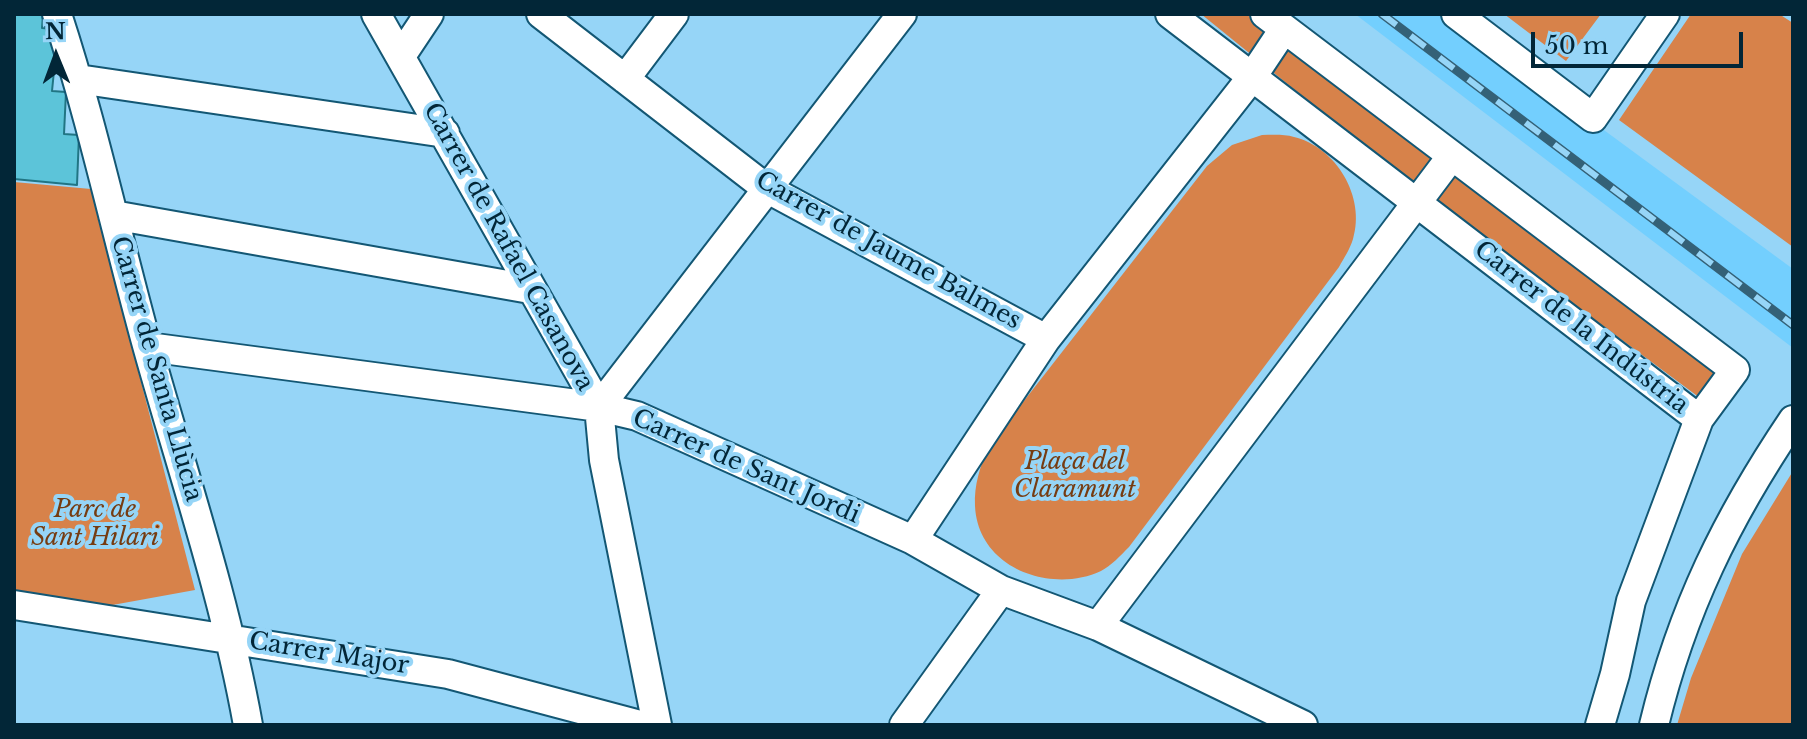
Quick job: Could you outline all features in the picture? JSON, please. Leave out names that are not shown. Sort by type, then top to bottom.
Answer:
[{"type":"street","name":"Carrer de Santa Llùcia","points":[[57,14],[78,79],[148,347],[232,638],[248,725]]},
{"type":"street","name":"Carrer de Rafael Casanova","points":[[376,14],[599,407],[604,460],[657,725]]},
{"type":"street","points":[[401,56],[429,14]]},
{"type":"street","name":"Carrer de Jaume Balmes","points":[[541,14],[766,188],[1046,339]]},
{"type":"street","points":[[625,79],[674,14]]},
{"type":"street","points":[[599,407],[902,14]]},
{"type":"street","name":"Carrer de la Indústria","points":[[1170,14],[1699,419],[1735,370],[1451,157]]},
{"type":"street","points":[[1456,14],[1593,118],[1665,14]]},
{"type":"street","points":[[913,540],[1046,339],[1252,77],[1274,21],[1451,157],[1098,626]]},
{"type":"street","points":[[78,79],[445,133]]},
{"type":"street","points":[[113,215],[530,289]]},
{"type":"street","name":"Carrer de Sant Jordi","points":[[148,347],[599,407],[637,416],[913,540],[1001,590],[1098,626],[1303,725]]},
{"type":"street","points":[[1600,725],[1631,601],[1699,419]]},
{"type":"street","points":[[1654,725],[1682,625],[1709,562],[1745,492],[1793,420]]},
{"type":"street","points":[[904,725],[1001,590]]},
{"type":"street","name":"Carrer Major","points":[[14,605],[448,674],[640,725]]},
{"type":"shaded area","points":[[1355,14],[1446,14],[1793,269],[1793,348]]},
{"type":"green space","points":[[1201,14],[1246,14],[1721,371],[1700,398],[1400,175]]},
{"type":"green space","points":[[1504,14],[1601,14],[1566,61]]},
{"type":"green space","points":[[1691,14],[1779,14],[1793,23],[1793,247],[1619,120]]},
{"type":"green space","name":"Plaça del Claramunt","points":[[1262,135],[1290,136],[1309,143],[1335,163],[1351,191],[1355,207],[1356,223],[1347,253],[1119,557],[1101,571],[1082,577],[1040,577],[1021,571],[1003,560],[989,546],[979,528],[975,490],[988,447],[1207,166],[1232,145]]},
{"type":"green space","name":"Parc de Sant Hilari","points":[[14,182],[91,189],[195,590],[107,606],[14,594]]},
{"type":"green space","points":[[1793,471],[1793,725],[1677,725],[1691,678],[1742,554]]},
{"type":"building","points":[[14,14],[43,14],[42,28],[53,29],[57,41],[52,91],[66,92],[64,134],[79,135],[77,185],[14,179]]},
{"type":"railway","points":[[1382,14],[1793,325]]}]
